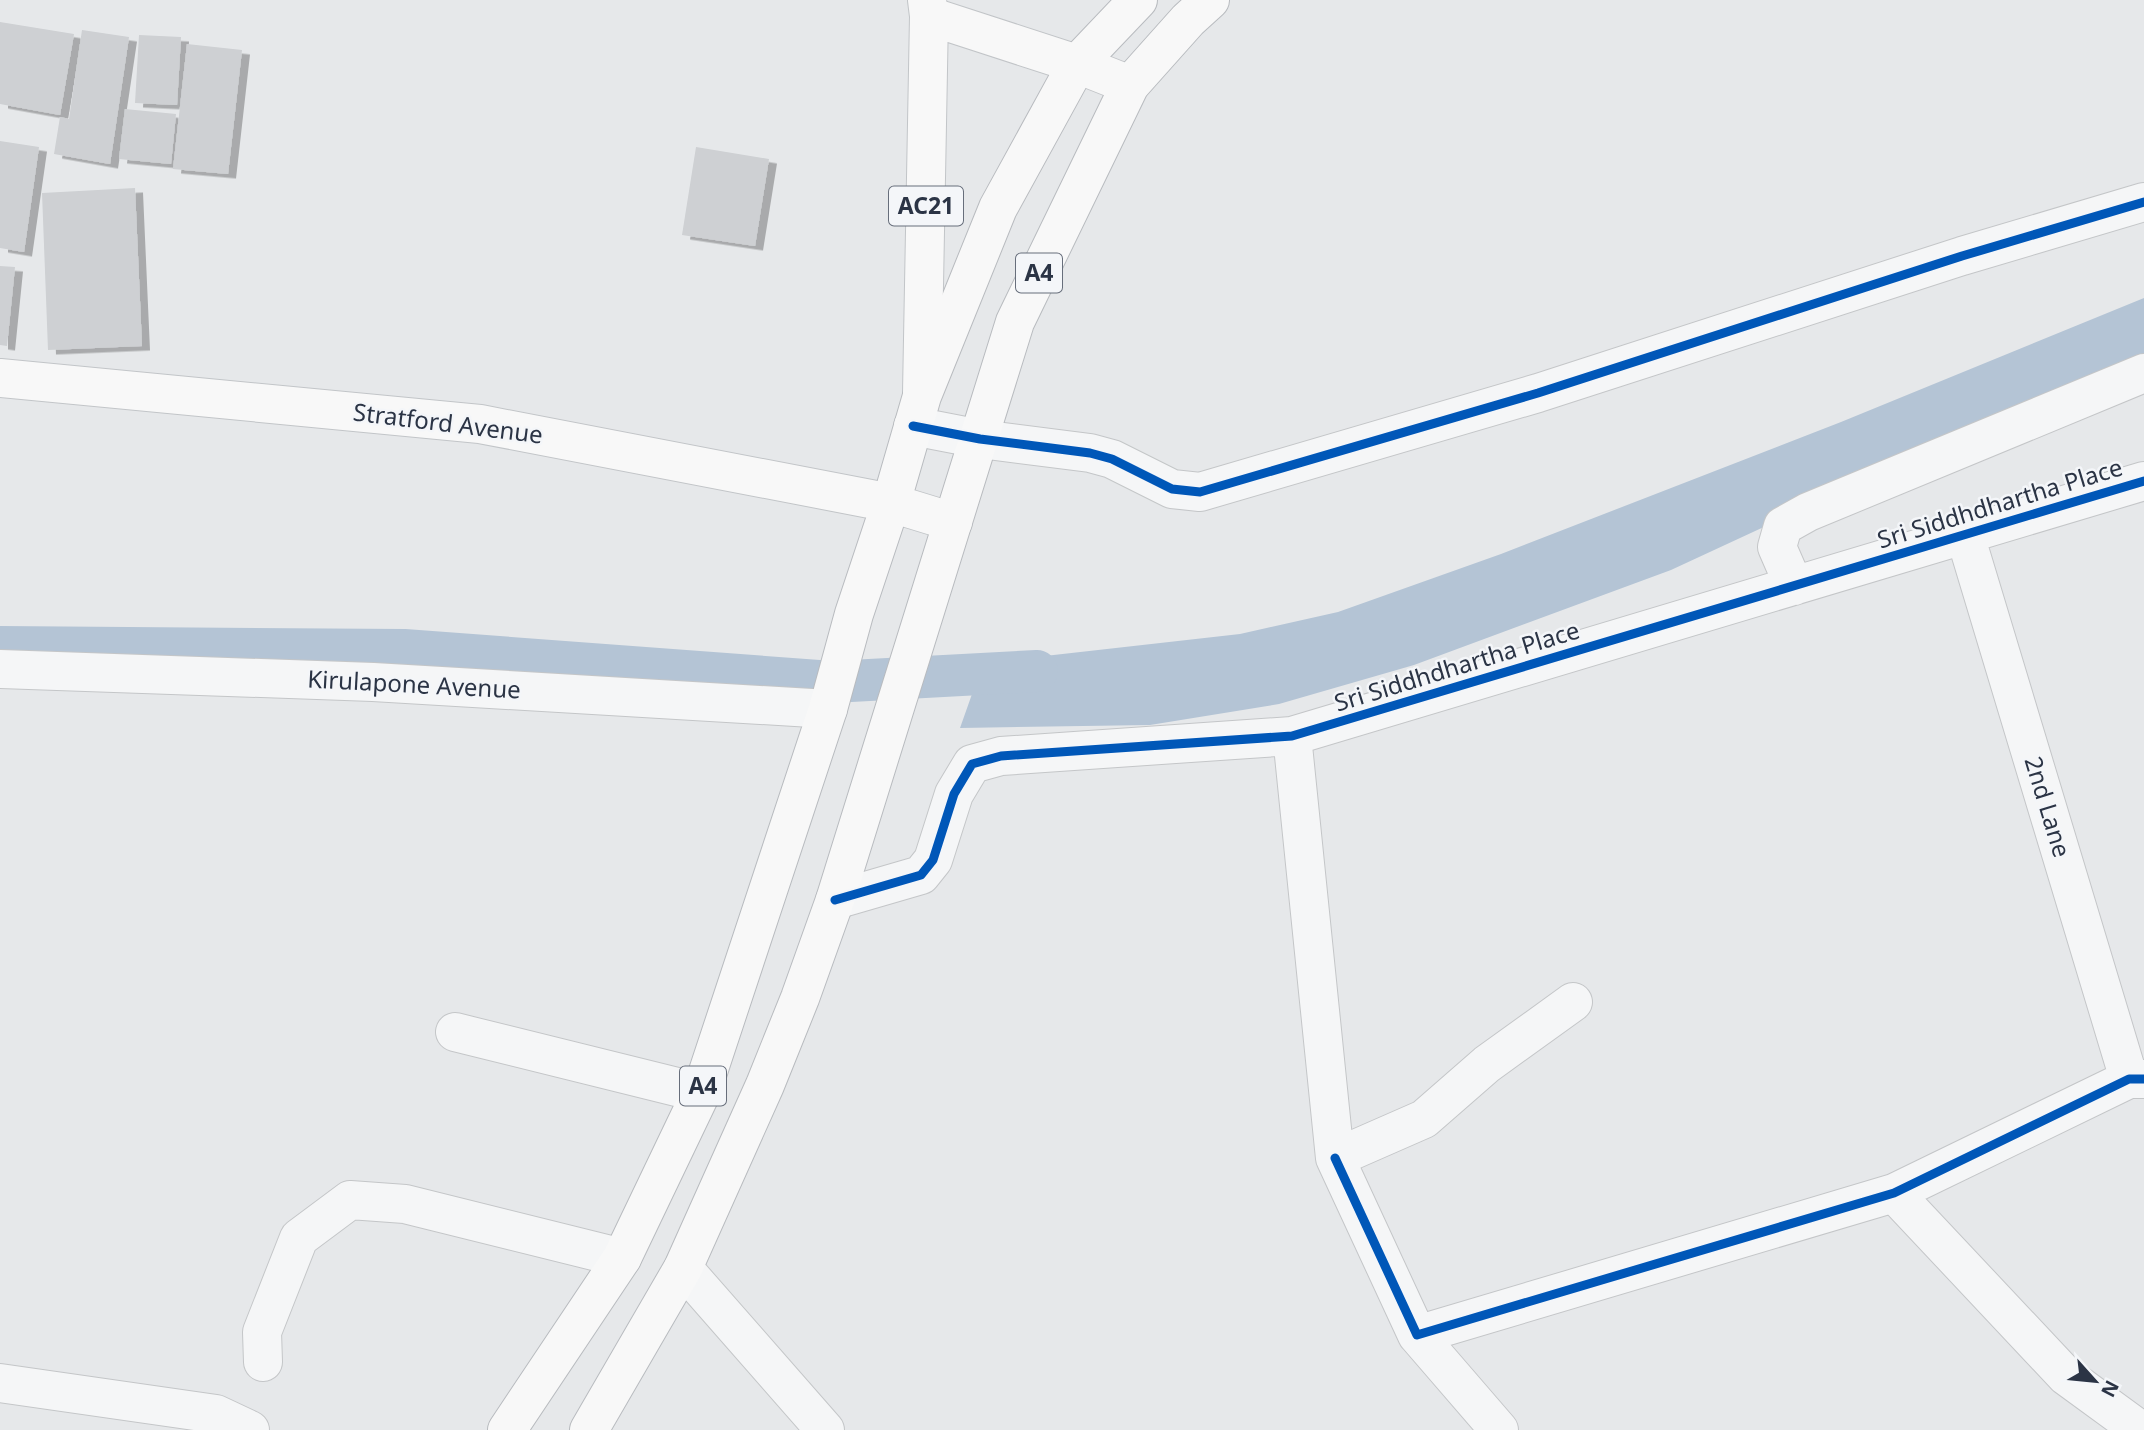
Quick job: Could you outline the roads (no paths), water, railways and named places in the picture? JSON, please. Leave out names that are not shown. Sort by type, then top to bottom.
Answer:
[{"type":"main road","name":"A4","points":[[508,1430],[622,1258],[701,1093],[828,709],[854,614],[891,503],[917,411],[998,208],[1077,64],[1138,0]]},
{"type":"main road","name":"A4","points":[[589,1430],[684,1268],[765,1085],[835,900],[1015,322],[1130,85],[1188,20],[1210,0]]},
{"type":"main road","name":"AC21","points":[[917,411],[928,8],[1130,85]]},
{"type":"main road","name":"Stratford Avenue","points":[[0,378],[480,424],[891,503],[953,522]]},
{"type":"street","points":[[917,411],[980,439],[1090,453],[1112,459],[1172,489],[1200,492],[1538,393],[1962,256],[2144,202]]},
{"type":"street","points":[[1794,586],[1777,547],[1783,526],[1808,512],[2144,373]]},
{"type":"street","name":"Sri Siddhdhartha Place","points":[[835,900],[921,874],[933,860],[954,794],[972,764],[1001,756],[1292,736],[2144,481]]},
{"type":"street","name":"2nd Lane","points":[[1965,535],[2136,1079]]},
{"type":"street","name":"Kirulapone Avenue","points":[[0,669],[373,682],[828,709]]},
{"type":"street","points":[[1292,736],[1335,1158],[1417,1335],[1499,1430]]},
{"type":"street","points":[[1335,1158],[1424,1119],[1487,1064],[1573,1002]]},
{"type":"street","points":[[455,1032],[701,1093]]},
{"type":"street","points":[[1417,1335],[1894,1193],[2136,1079]]},
{"type":"street","points":[[1894,1193],[2066,1376],[2140,1430]]},
{"type":"street","points":[[262,1362],[262,1332],[299,1238],[350,1200],[405,1204],[622,1258]]},
{"type":"street","points":[[684,1268],[825,1430]]},
{"type":"street","points":[[0,1383],[216,1414],[250,1430]]},
{"type":"water","points":[[2144,298],[2144,362],[1954,439],[1671,570],[1414,665],[1279,704],[1150,725],[960,728],[983,663],[1240,634],[1338,612],[1501,554],[1841,422]]},
{"type":"waterway","points":[[0,647],[404,650],[832,682],[1037,671]]}]
